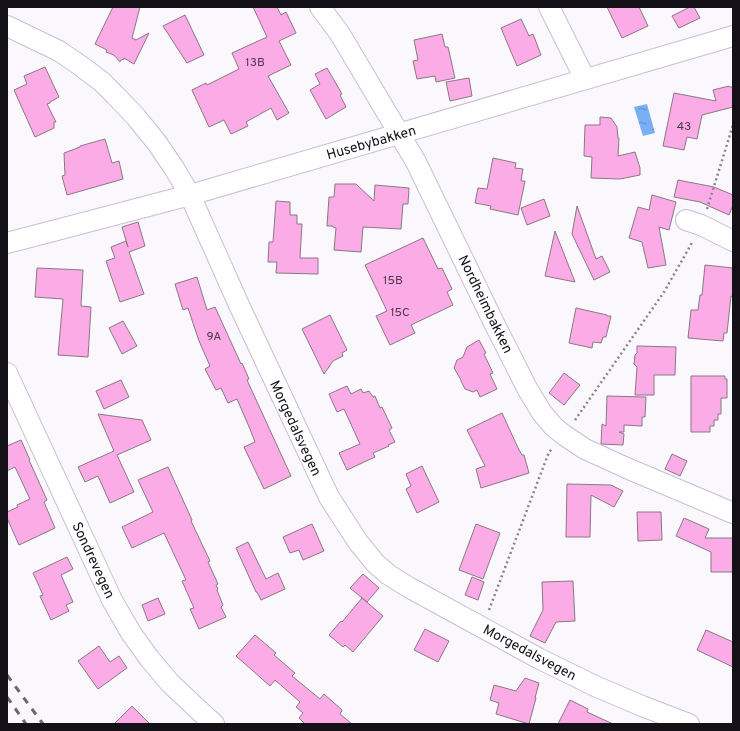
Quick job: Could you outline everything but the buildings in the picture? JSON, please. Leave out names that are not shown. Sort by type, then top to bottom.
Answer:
[{"type":"street","name":"Nordheimbakken","points":[[320,7],[340,34],[416,162],[494,323],[528,390],[542,413],[564,435],[585,449],[733,513]]},
{"type":"street","points":[[549,7],[584,79]]},
{"type":"street","name":"Morgedalsvegen","points":[[7,26],[59,51],[102,82],[136,117],[157,143],[190,195],[242,312],[329,497],[354,537],[376,564],[410,588],[538,658],[595,686],[689,724]]},
{"type":"street","name":"Husebybakken","points":[[7,243],[190,195],[733,36]]},
{"type":"street","points":[[694,222],[733,241]]},
{"type":"street","name":"Sondrevegen","points":[[7,373],[109,593],[131,633],[148,658],[170,683],[214,724]]},
{"type":"path","points":[[483,628],[549,452],[564,435],[664,292],[733,125]]},
{"type":"water","points":[[647,104],[655,133],[643,136],[634,107]]},
{"type":"railway","points":[[7,675],[43,724]]},
{"type":"railway","points":[[7,697],[26,724]]}]
